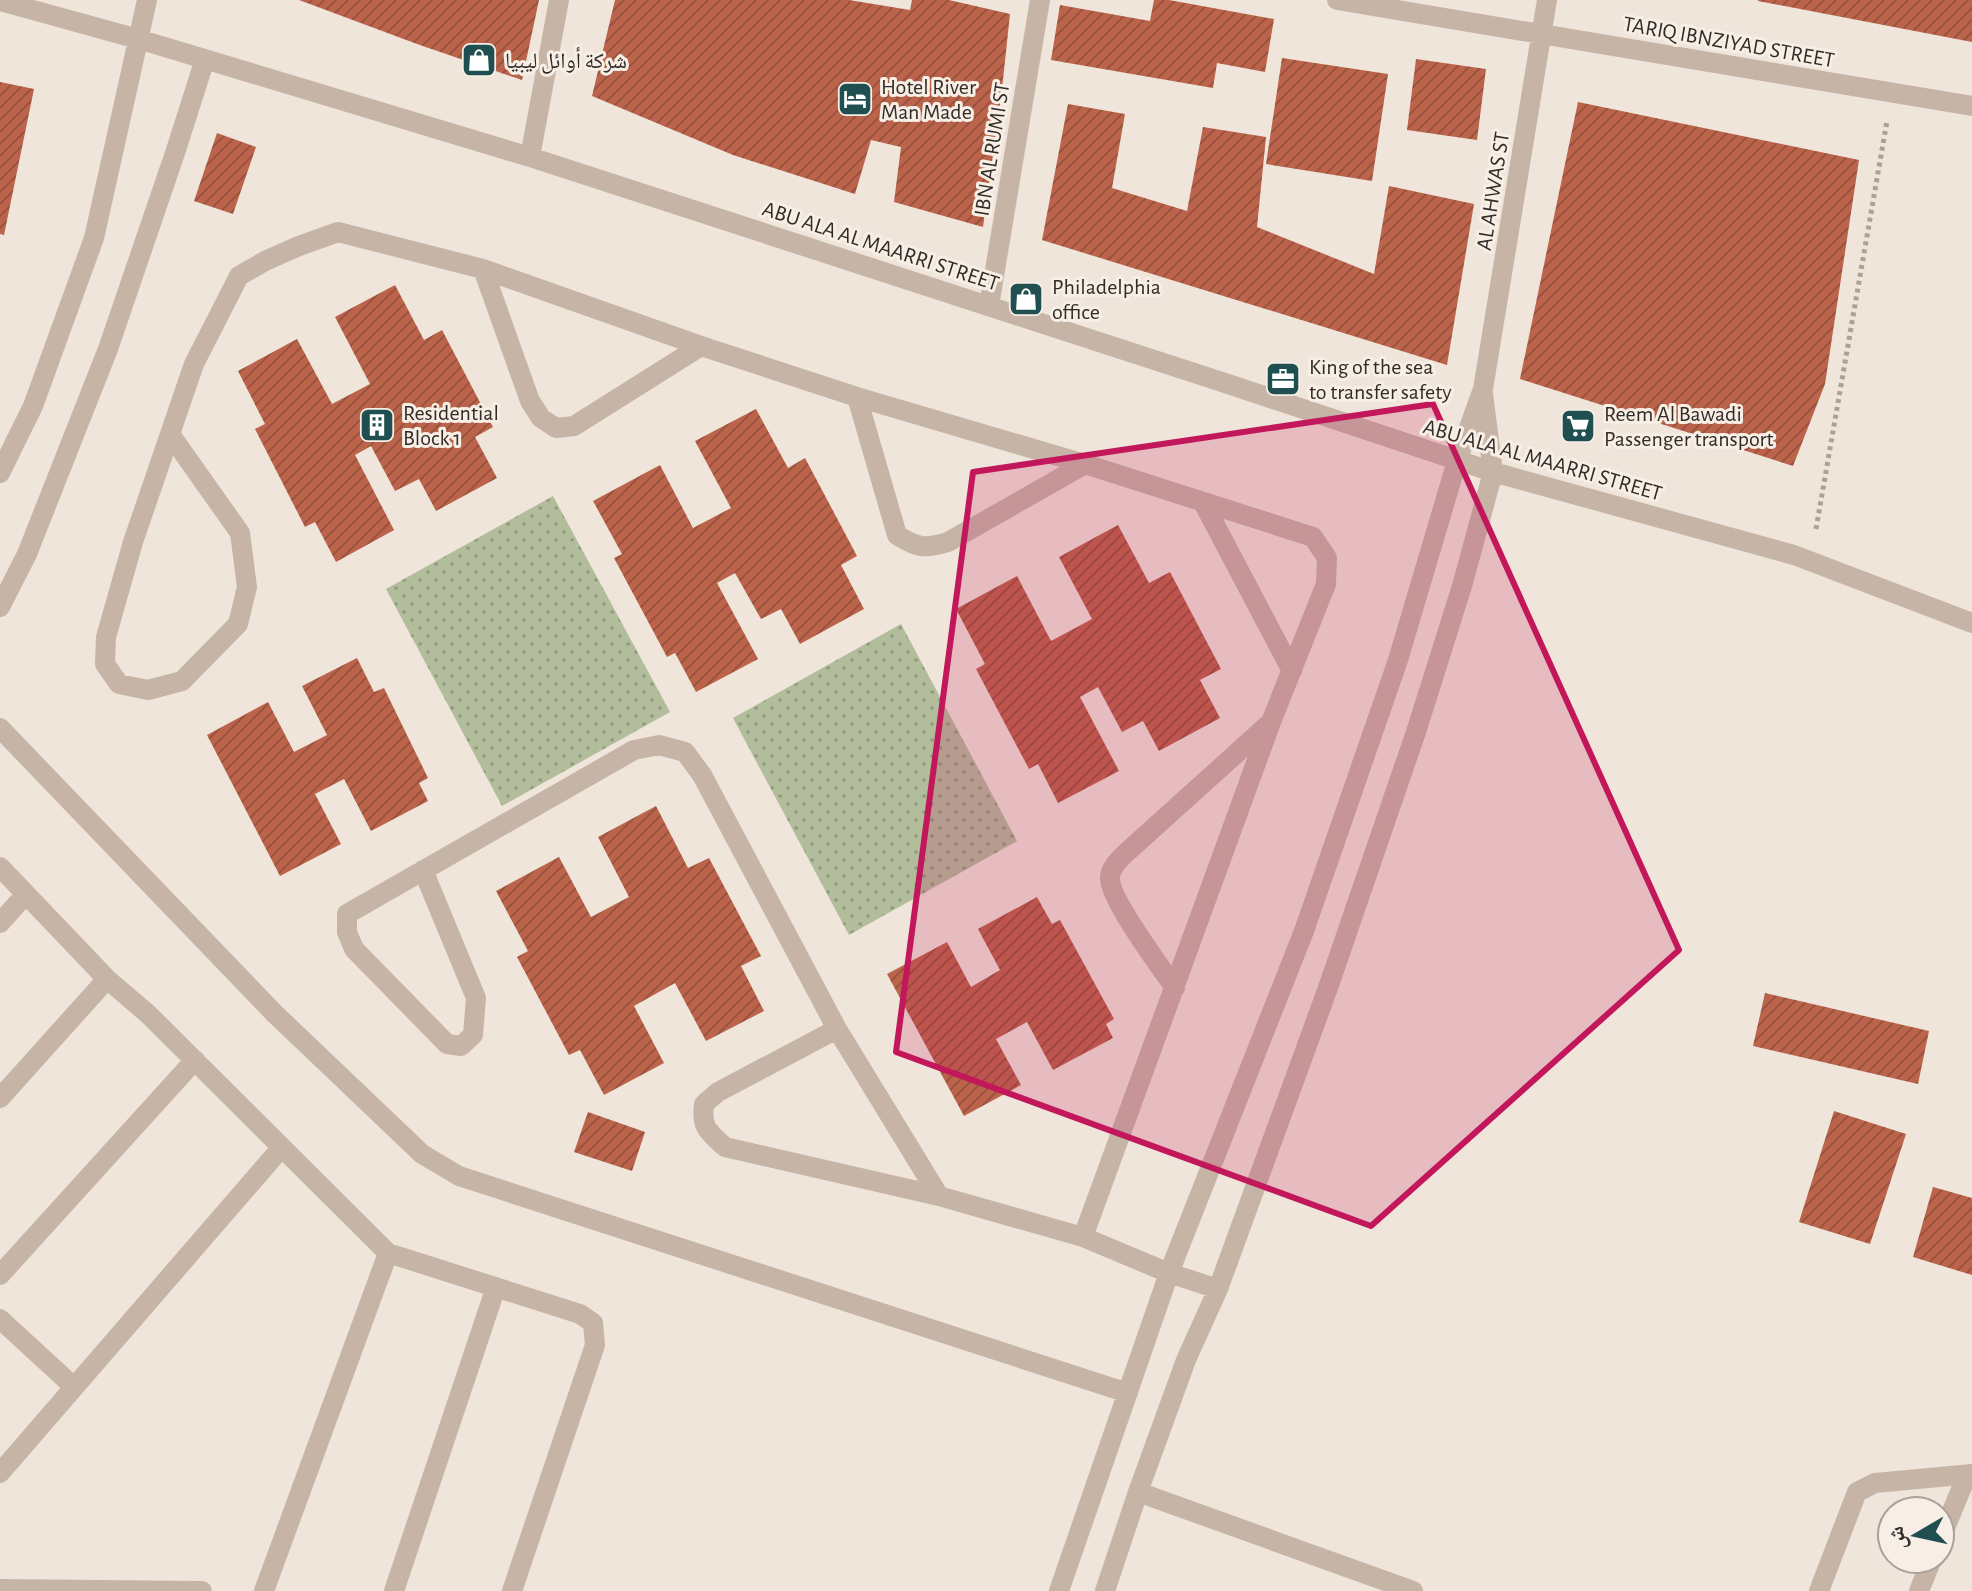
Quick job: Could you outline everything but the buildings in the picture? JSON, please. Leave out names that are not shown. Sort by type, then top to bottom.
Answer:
[{"type":"street","points":[[0,473],[33,406],[94,238],[147,0]]},
{"type":"street","points":[[530,157],[559,0]]},
{"type":"street","name":"IBN AL RUMI ST","points":[[989,306],[1040,0]]},
{"type":"street","name":"TARIQ IBNZIYAD STREET","points":[[1337,0],[1972,106]]},
{"type":"street","name":"AL AHWAS ST","points":[[1483,389],[1547,0]]},
{"type":"street","name":"ABU ALA AL MAARRI STREET","points":[[0,1],[138,39],[530,157],[1457,461],[1794,555],[1972,623]]},
{"type":"street","points":[[0,607],[27,554],[108,349],[205,59]]},
{"type":"street","points":[[170,434],[240,533],[247,587],[238,624],[182,681],[148,690],[119,684],[105,664],[106,637],[133,542],[170,434],[194,364],[239,276],[265,261],[338,232],[483,269],[857,397],[1085,464],[1313,537],[1327,558],[1326,584],[1271,722],[1083,1237]]},
{"type":"street","points":[[483,269],[530,401],[541,418],[556,428],[574,426],[701,346]]},
{"type":"street","points":[[1059,1591],[1169,1273],[1304,931],[1398,660],[1457,461],[1483,389]]},
{"type":"street","points":[[1105,1591],[1186,1360],[1218,1289],[1329,985],[1416,732],[1462,586],[1493,472],[1483,389]]},
{"type":"street","points":[[857,397],[897,535],[912,544],[929,548],[948,542],[1085,464]]},
{"type":"street","points":[[1204,504],[1292,671]]},
{"type":"street","points":[[1175,988],[1117,901],[1110,878],[1116,864],[1127,852],[1271,722]]},
{"type":"street","points":[[0,728],[274,1013],[422,1154],[459,1176],[1128,1393]]},
{"type":"street","points":[[423,870],[476,998],[473,1035],[461,1046],[447,1044],[354,949],[347,932],[347,914],[423,870],[634,750],[659,745],[685,752],[702,775],[837,1029],[939,1196]]},
{"type":"street","points":[[0,867],[107,979],[148,1014],[388,1253],[580,1314],[593,1323],[595,1345],[512,1591]]},
{"type":"street","points":[[0,923],[26,894]]},
{"type":"street","points":[[0,1098],[107,979]]},
{"type":"street","points":[[837,1029],[718,1092],[704,1104],[702,1118],[709,1132],[725,1147],[939,1196],[1083,1237],[1169,1273],[1218,1289]]},
{"type":"street","points":[[0,1275],[195,1060]]},
{"type":"street","points":[[0,1473],[282,1147]]},
{"type":"street","points":[[264,1591],[388,1253]]},
{"type":"street","points":[[394,1591],[496,1287]]},
{"type":"street","points":[[0,1319],[74,1387]]},
{"type":"street","points":[[1819,1591],[1857,1492],[1875,1483],[1969,1475],[1956,1504]]},
{"type":"street","points":[[1138,1492],[1413,1591]]},
{"type":"street","points":[[0,1589],[202,1591]]},
{"type":"path","points":[[1810,561],[1891,93]]},
{"type":"highlighted area","points":[[1433,404],[1679,950],[1371,1226],[896,1052],[973,472]]},
{"type":"green space","points":[[553,496],[670,712],[502,806],[386,589]]},
{"type":"green space","points":[[901,624],[1017,841],[849,935],[733,718]]},
{"type":"place","name":"شركة أوائل ليبيا","points":[[479,60]]},
{"type":"place","name":"Hotel River Man Made","points":[[855,99]]},
{"type":"place","name":"Philadelphia office","points":[[1026,299]]},
{"type":"place","name":"King of the sea to transfer safety","points":[[1283,379]]},
{"type":"place","name":"Residential Block 1","points":[[377,425]]},
{"type":"place","name":"Reem Al Bawadi Passenger transport","points":[[1578,426]]}]
